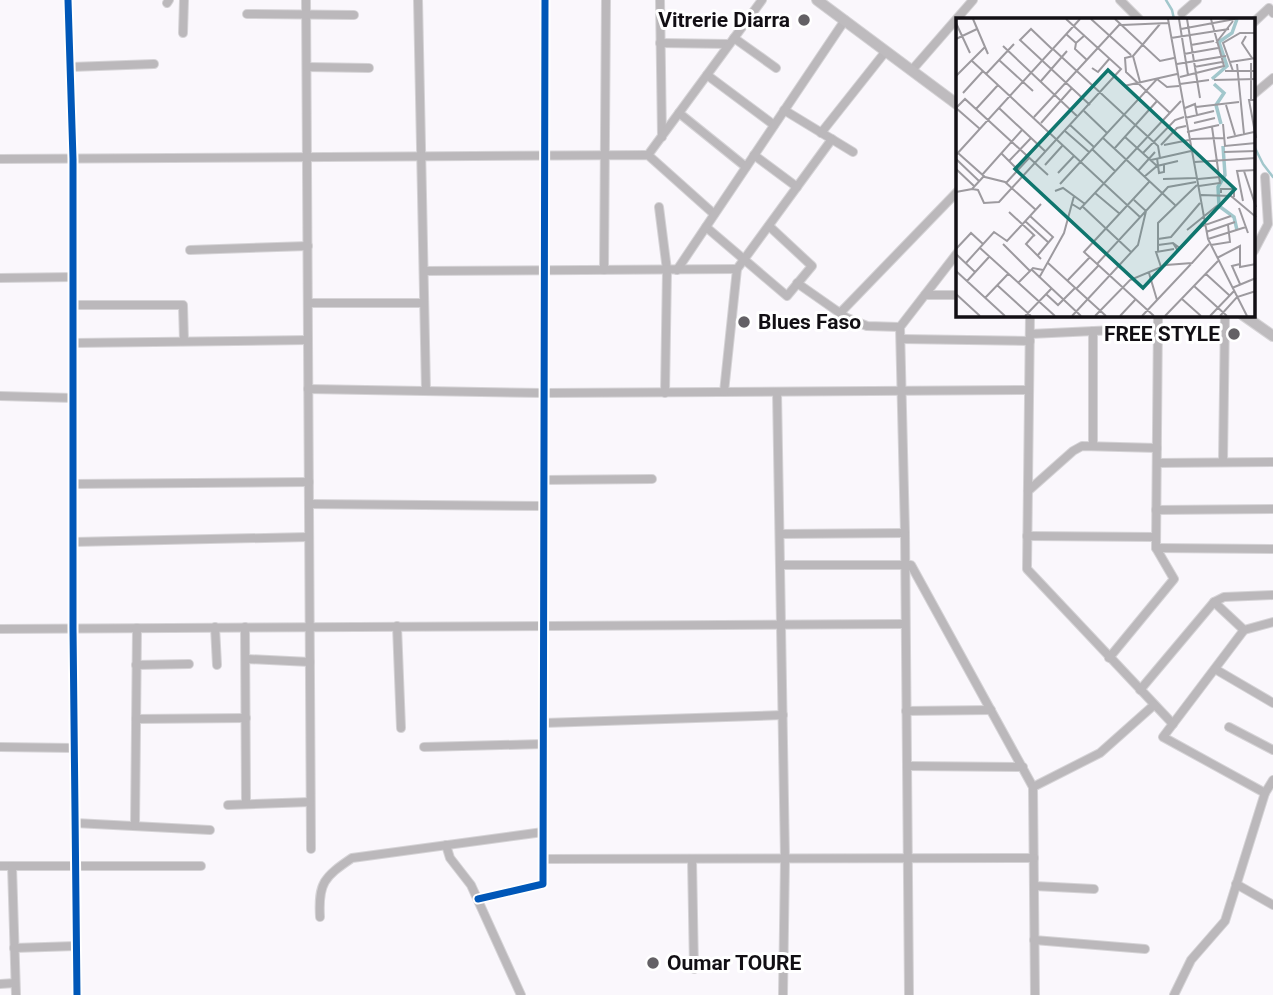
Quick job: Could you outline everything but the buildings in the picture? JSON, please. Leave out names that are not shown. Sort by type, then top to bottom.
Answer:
[{"type":"main road","points":[[817,0],[956,104]]},
{"type":"main road","points":[[1246,317],[1273,336]]},
{"type":"street","points":[[68,0],[73,159],[73,628],[77,995]]},
{"type":"street","points":[[183,33],[184,0]]},
{"type":"street","points":[[306,0],[310,849]]},
{"type":"street","points":[[418,0],[426,391]]},
{"type":"street","points":[[478,899],[543,884],[545,0]]},
{"type":"street","points":[[604,270],[606,0]]},
{"type":"street","points":[[660,0],[662,136]]},
{"type":"street","points":[[648,155],[762,0]]},
{"type":"street","points":[[958,18],[973,0]]},
{"type":"street","points":[[1120,0],[1134,17]]},
{"type":"street","points":[[1182,13],[1197,0]]},
{"type":"street","points":[[1256,20],[1269,8],[1273,13]]},
{"type":"street","points":[[247,14],[354,15]]},
{"type":"street","points":[[677,270],[845,20]]},
{"type":"street","points":[[912,71],[956,20]]},
{"type":"street","points":[[660,43],[732,41],[776,68]]},
{"type":"street","points":[[821,132],[886,51]]},
{"type":"street","points":[[71,67],[154,64]]},
{"type":"street","points":[[307,67],[369,68]]},
{"type":"street","points":[[707,75],[774,125]]},
{"type":"street","points":[[1256,92],[1273,78]]},
{"type":"street","points":[[784,110],[853,152]]},
{"type":"street","points":[[679,113],[746,167]]},
{"type":"street","points":[[724,392],[737,269],[832,139]]},
{"type":"street","points":[[0,159],[648,155],[714,214]]},
{"type":"street","points":[[754,155],[797,187]]},
{"type":"street","points":[[1256,247],[1270,225],[1265,177]]},
{"type":"street","points":[[840,313],[956,193]]},
{"type":"street","points":[[659,206],[667,270],[665,393]]},
{"type":"street","points":[[706,227],[787,296],[812,266],[769,226]]},
{"type":"street","points":[[190,250],[308,246]]},
{"type":"street","points":[[909,995],[906,565],[900,327],[956,255]]},
{"type":"street","points":[[424,271],[737,269]]},
{"type":"street","points":[[0,278],[73,277]]},
{"type":"street","points":[[797,283],[840,313],[867,326],[900,327]]},
{"type":"street","points":[[925,295],[956,295]]},
{"type":"street","points":[[308,303],[425,303]]},
{"type":"street","points":[[73,305],[183,305],[184,341]]},
{"type":"street","points":[[1030,317],[1027,569],[1173,724]]},
{"type":"street","points":[[1109,658],[1174,579],[1156,548],[1158,317]]},
{"type":"street","points":[[1223,462],[1225,317]]},
{"type":"street","points":[[901,339],[1030,337],[1158,328]]},
{"type":"street","points":[[1093,331],[1093,445]]},
{"type":"street","points":[[73,343],[308,340]]},
{"type":"street","points":[[308,389],[544,393],[1029,390]]},
{"type":"street","points":[[777,392],[785,859],[783,995]]},
{"type":"street","points":[[0,396],[73,398]]},
{"type":"street","points":[[1028,491],[1082,446],[1157,448]]},
{"type":"street","points":[[1157,463],[1273,462]]},
{"type":"street","points":[[544,480],[652,479]]},
{"type":"street","points":[[73,484],[309,482]]},
{"type":"street","points":[[309,505],[544,506]]},
{"type":"street","points":[[1156,510],[1273,509]]},
{"type":"street","points":[[780,534],[905,533]]},
{"type":"street","points":[[1027,536],[1156,537]]},
{"type":"street","points":[[73,542],[309,537]]},
{"type":"street","points":[[1156,548],[1273,549]]},
{"type":"street","points":[[781,565],[911,565],[1033,787],[1035,995]]},
{"type":"street","points":[[1140,690],[1214,602],[1224,597],[1273,595]]},
{"type":"street","points":[[1214,602],[1244,630]]},
{"type":"street","points":[[1273,622],[1244,630],[1163,737],[1273,805]]},
{"type":"street","points":[[0,629],[905,624]]},
{"type":"street","points":[[397,626],[401,728]]},
{"type":"street","points":[[245,627],[246,804]]},
{"type":"street","points":[[135,826],[137,628]]},
{"type":"street","points":[[215,628],[217,665]]},
{"type":"street","points":[[247,659],[310,662]]},
{"type":"street","points":[[136,665],[189,664]]},
{"type":"street","points":[[1214,669],[1273,703]]},
{"type":"street","points":[[1033,787],[1100,753],[1154,705]]},
{"type":"street","points":[[906,711],[991,710]]},
{"type":"street","points":[[544,723],[783,715]]},
{"type":"street","points":[[136,719],[246,718]]},
{"type":"street","points":[[1228,727],[1273,750]]},
{"type":"street","points":[[424,747],[543,744]]},
{"type":"street","points":[[0,747],[74,748]]},
{"type":"street","points":[[907,766],[1023,768]]},
{"type":"street","points":[[1174,995],[1191,960],[1226,921],[1264,797],[1273,780]]},
{"type":"street","points":[[228,805],[310,803]]},
{"type":"street","points":[[75,823],[210,830]]},
{"type":"street","points":[[320,917],[319,898],[322,883],[333,871],[352,858],[543,832]]},
{"type":"street","points":[[446,845],[450,858],[478,899],[521,995]]},
{"type":"street","points":[[543,859],[1034,858]]},
{"type":"street","points":[[692,859],[694,969]]},
{"type":"street","points":[[0,866],[201,866]]},
{"type":"street","points":[[12,866],[16,995]]},
{"type":"street","points":[[1236,884],[1273,905]]},
{"type":"street","points":[[1034,886],[1094,889]]},
{"type":"street","points":[[1034,940],[1144,949]]},
{"type":"street","points":[[15,948],[76,946]]},
{"type":"street","points":[[0,984],[15,983]]},
{"type":"waterway","points":[[1166,0],[1174,18]]},
{"type":"waterway","points":[[1256,150],[1273,177]]},
{"type":"cycle path","points":[[68,0],[73,159],[73,628],[77,995]]},
{"type":"cycle path","points":[[478,899],[543,884],[545,0]]},
{"type":"place","name":"Vitrerie Diarra","points":[[804,20]]},
{"type":"place","name":"Blues Faso","points":[[744,322]]},
{"type":"place","name":"FREE STYLE","points":[[1234,334]]},
{"type":"place","name":"Oumar TOURE","points":[[653,963]]}]
